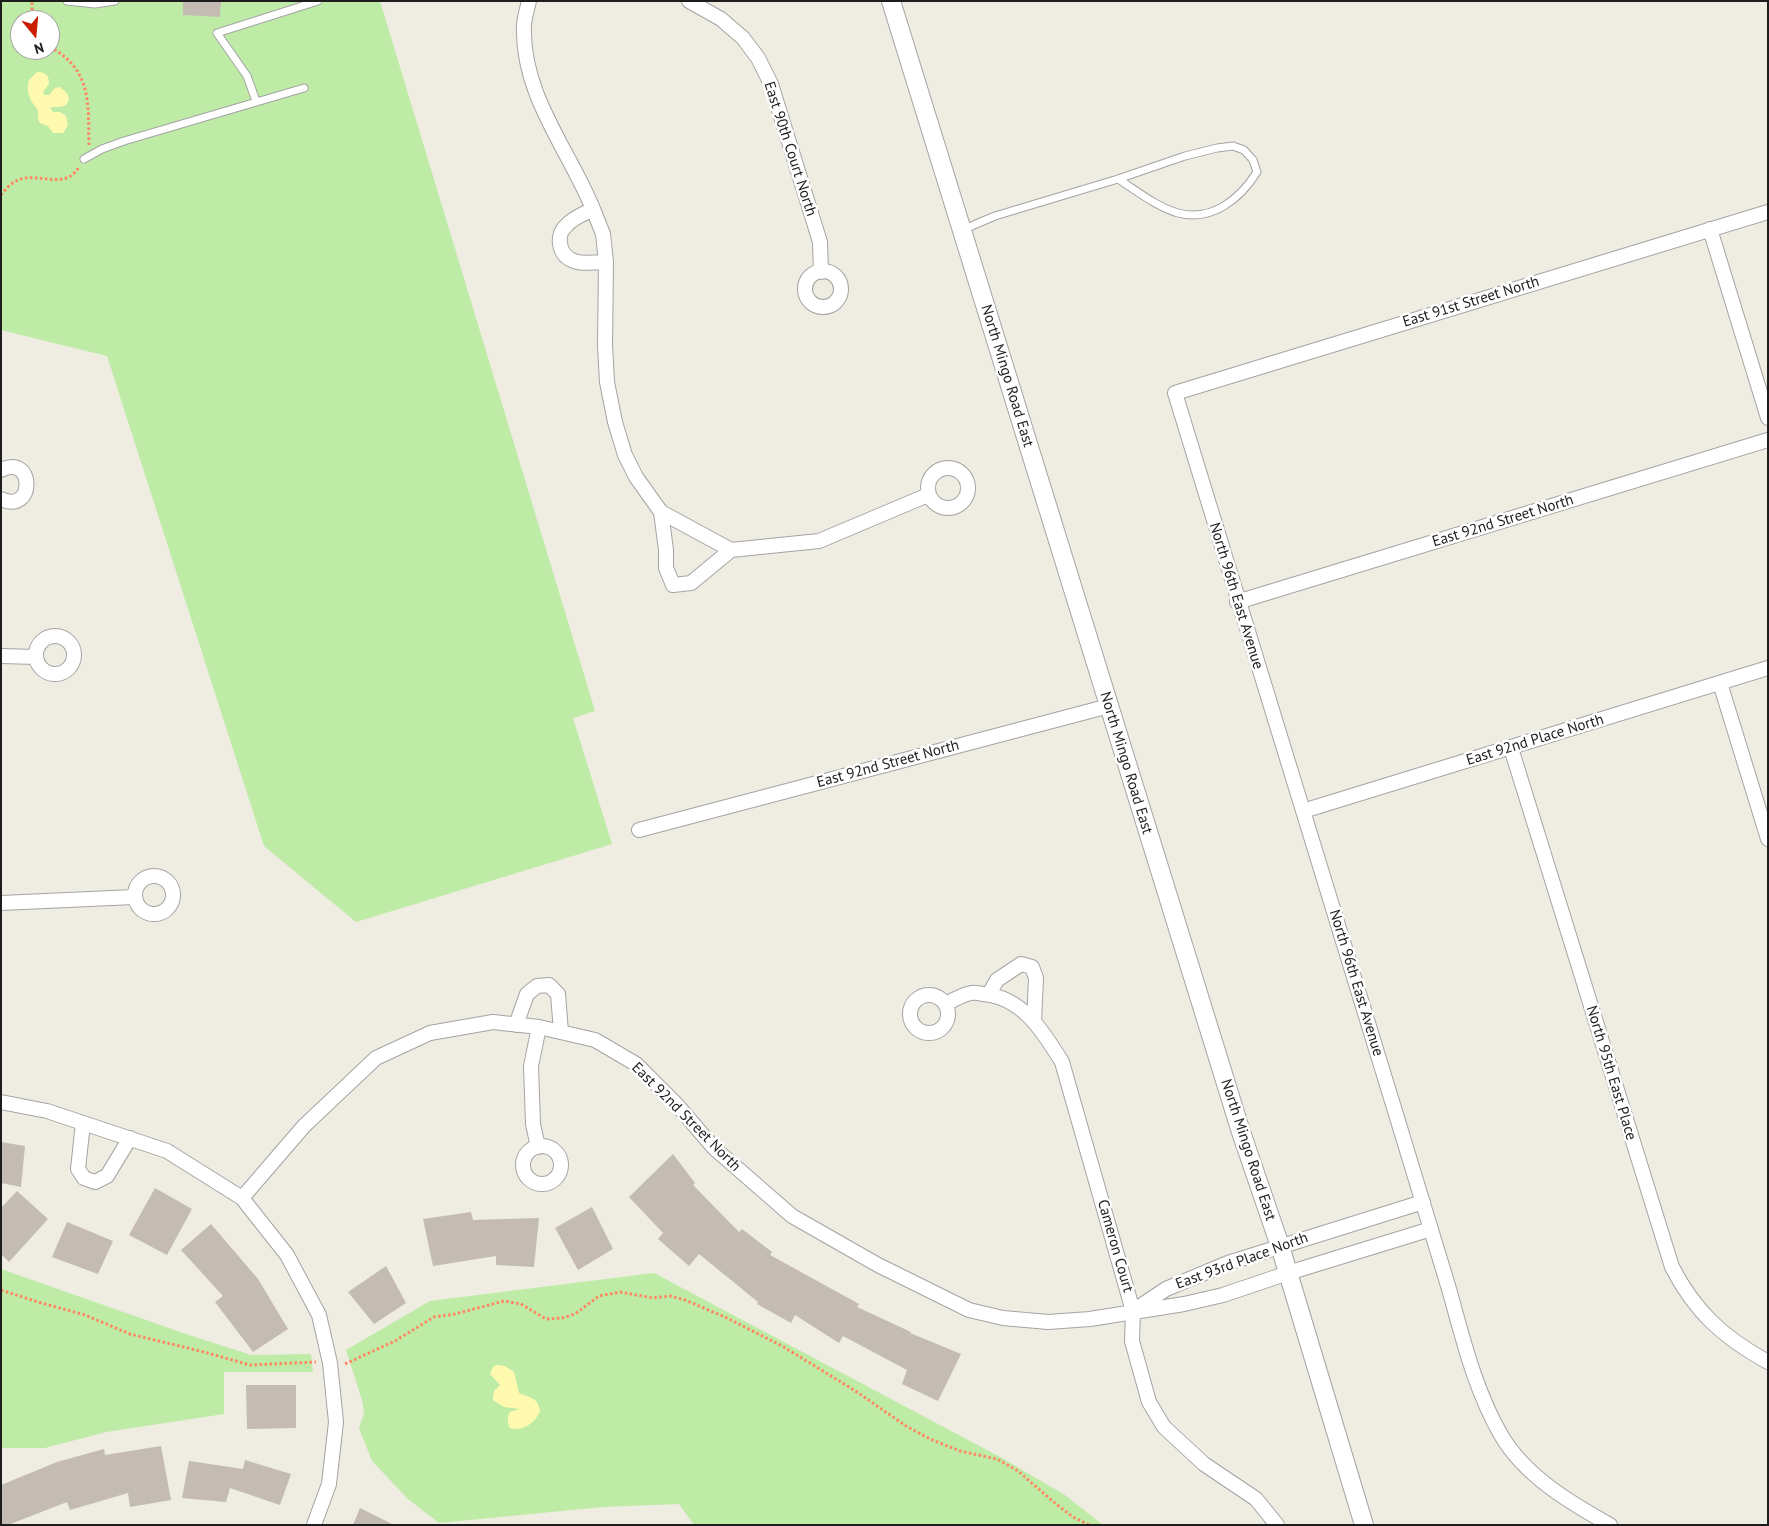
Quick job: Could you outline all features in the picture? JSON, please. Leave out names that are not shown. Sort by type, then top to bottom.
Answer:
[{"type":"street","points":[[529,1],[524,24],[527,57],[532,82],[545,116],[583,185],[603,234],[606,262],[605,346],[607,373],[615,422],[626,455],[636,477],[661,512],[731,550]]},
{"type":"street","name":"East 90th Court North","points":[[689,1],[721,19],[743,38],[758,58],[771,84],[820,242],[822,272]]},
{"type":"street","name":"North Mingo Road East","points":[[891,1],[1241,1132],[1280,1246],[1364,1525]]},
{"type":"street","points":[[593,209],[565,226],[560,240],[560,247],[563,253],[574,262],[582,264],[606,262]]},
{"type":"street","name":"East 91st Street North","points":[[1175,393],[1768,212]]},
{"type":"street","points":[[1710,229],[1768,418]]},
{"type":"street","name":"North 96th East Avenue","points":[[1175,393],[1237,602],[1423,1202],[1474,1376],[1487,1410],[1503,1438],[1522,1463],[1574,1505],[1610,1525]]},
{"type":"street","name":"East 92nd Street North","points":[[1237,602],[1768,440]]},
{"type":"street","points":[[1,470],[8,468],[16,469],[23,473],[27,480],[27,489],[22,496],[15,501],[2,503]]},
{"type":"street","points":[[661,512],[666,550],[666,568],[673,585],[691,583],[731,550],[819,541],[928,495]]},
{"type":"street","points":[[1,656],[36,657]]},
{"type":"street","name":"East 92nd Place North","points":[[1303,811],[1768,668]]},
{"type":"street","points":[[1720,683],[1768,839]]},
{"type":"street","name":"East 92nd Street North","points":[[639,830],[1109,706]]},
{"type":"street","name":"North 95th East Place","points":[[1511,748],[1672,1267],[1681,1284],[1703,1314],[1737,1343],[1768,1362]]},
{"type":"street","points":[[1,903],[134,897]]},
{"type":"street","points":[[988,994],[997,980],[1011,970],[1021,964],[1032,967],[1036,978],[1034,1022]]},
{"type":"street","points":[[516,1024],[527,994],[537,986],[549,986],[558,994],[561,1032]]},
{"type":"street","name":"Cameron Court","points":[[946,1004],[972,993],[994,995],[1012,1003],[1034,1022],[1047,1038],[1062,1062],[1133,1311],[1132,1341],[1149,1402],[1164,1427],[1204,1464],[1256,1499],[1277,1525]]},
{"type":"street","name":"East 92nd Street North","points":[[242,1198],[304,1126],[376,1058],[430,1032],[493,1022],[516,1024],[539,1027],[594,1040],[636,1064],[677,1105],[714,1148],[792,1216],[878,1265],[969,1310],[1003,1318],[1048,1322],[1090,1319],[1133,1311]]},
{"type":"street","points":[[538,1147],[532,1124],[531,1066],[539,1027]]},
{"type":"street","points":[[1,1102],[47,1111],[167,1150],[242,1198],[287,1255],[319,1315],[330,1363],[336,1422],[328,1484],[314,1525]]},
{"type":"street","points":[[83,1123],[78,1169],[84,1178],[95,1182],[107,1176],[130,1138]]},
{"type":"street","name":"East 93rd Place North","points":[[1133,1311],[1166,1289],[1228,1264],[1423,1202]]},
{"type":"street","name":"East 93rd Place North","points":[[1133,1311],[1184,1304],[1223,1295],[1431,1229]]},
{"type":"lane","points":[[67,1],[95,4],[115,1]]},
{"type":"lane","points":[[256,101],[247,76],[217,33],[318,1]]},
{"type":"lane","points":[[84,159],[102,149],[124,141],[304,88]]},
{"type":"lane","points":[[962,230],[995,216],[1118,179],[1185,156],[1233,146],[1244,150],[1253,160],[1257,172],[1247,187],[1225,206],[1201,216],[1178,213],[1154,202],[1118,179]]},
{"type":"path","points":[[1,195],[16,181],[27,178],[56,180],[67,178],[76,172],[84,159],[89,145],[85,85],[69,59],[60,53]]},
{"type":"path","points":[[1,1290],[85,1314],[130,1334],[250,1365],[310,1362],[345,1364],[395,1341],[434,1317],[465,1312],[504,1301],[521,1304],[546,1319],[562,1318],[575,1314],[599,1296],[620,1292],[653,1298],[670,1296],[685,1300],[727,1318],[782,1346],[854,1390],[906,1426],[930,1439],[960,1451],[996,1459],[1018,1470],[1074,1517],[1089,1525]]},
{"type":"green space","points":[[1,1],[380,1],[595,711],[573,718],[612,844],[356,922],[264,846],[107,356],[1,330]]},
{"type":"green space","points":[[1,1269],[251,1355],[311,1354],[313,1372],[224,1372],[224,1414],[106,1432],[45,1448],[1,1448]]},
{"type":"green space","points":[[654,1273],[1002,1458],[1065,1495],[1103,1525],[694,1525],[679,1504],[603,1507],[439,1523],[408,1499],[372,1461],[359,1428],[364,1413],[362,1400],[346,1350],[430,1301]]},
{"type":"sand","points":[[37,72],[45,73],[48,78],[49,84],[43,92],[44,95],[49,95],[55,88],[60,87],[67,93],[69,98],[67,104],[61,107],[50,108],[53,112],[60,112],[66,116],[68,125],[63,133],[53,133],[48,126],[40,123],[38,119],[38,110],[31,101],[28,92],[29,80]]},
{"type":"sand","points":[[496,1365],[505,1366],[514,1372],[519,1393],[535,1400],[539,1406],[540,1411],[535,1419],[520,1429],[510,1428],[508,1418],[510,1412],[520,1409],[504,1407],[493,1400],[494,1391],[500,1385],[490,1374]]},
{"type":"building","points":[[183,1],[221,1],[220,17],[183,15]]},
{"type":"building","points":[[1,1142],[25,1146],[21,1187],[1,1183]]},
{"type":"building","points":[[673,1154],[695,1183],[693,1185],[739,1232],[742,1229],[772,1252],[770,1255],[859,1304],[857,1307],[910,1333],[961,1354],[938,1401],[902,1384],[907,1370],[843,1336],[839,1343],[795,1315],[791,1323],[757,1304],[758,1302],[699,1254],[689,1266],[658,1239],[663,1233],[629,1197]]},
{"type":"building","points":[[155,1188],[192,1209],[167,1255],[129,1235]]},
{"type":"building","points":[[17,1191],[48,1219],[9,1262],[1,1254],[1,1208]]},
{"type":"building","points":[[592,1207],[613,1249],[578,1270],[555,1228]]},
{"type":"building","points":[[471,1212],[473,1220],[539,1218],[534,1267],[496,1265],[496,1256],[433,1266],[423,1219]]},
{"type":"building","points":[[67,1222],[113,1241],[98,1274],[52,1257]]},
{"type":"building","points":[[211,1224],[258,1279],[288,1329],[253,1352],[215,1302],[223,1296],[181,1250]]},
{"type":"building","points":[[386,1266],[406,1303],[374,1324],[348,1292]]},
{"type":"building","points":[[246,1385],[296,1385],[296,1428],[247,1429]]},
{"type":"building","points":[[161,1446],[171,1500],[130,1507],[128,1493],[70,1510],[67,1502],[8,1525],[1,1525],[1,1485],[57,1462],[104,1449],[105,1455]]},
{"type":"building","points":[[245,1460],[291,1474],[280,1505],[230,1488],[226,1502],[182,1498],[189,1461],[243,1469]]},
{"type":"building","points":[[360,1508],[394,1525],[353,1525]]}]
